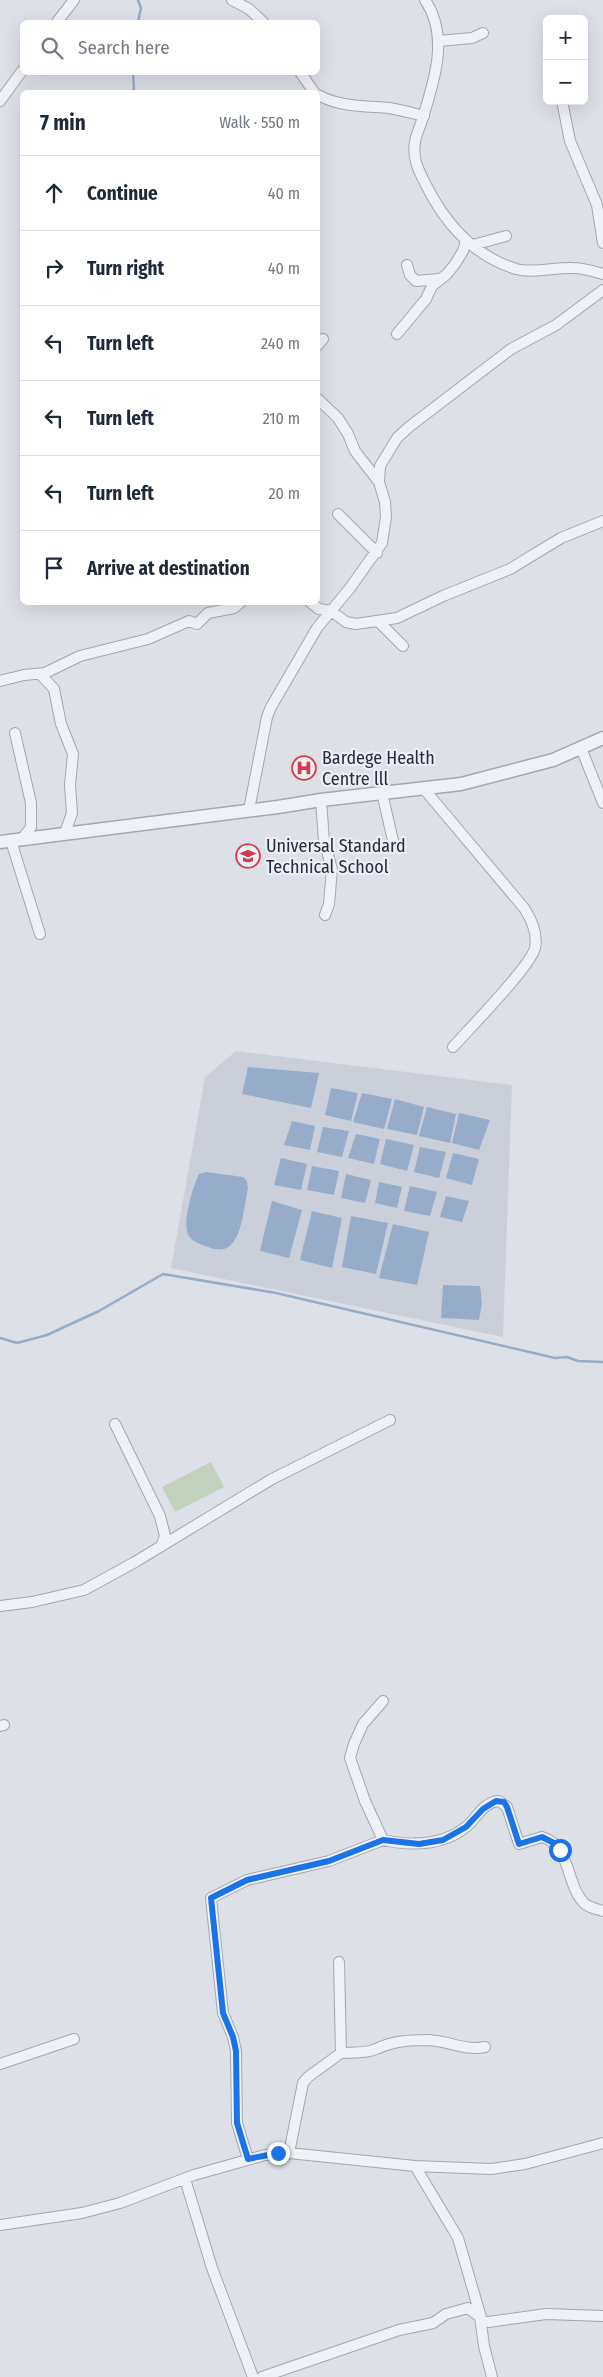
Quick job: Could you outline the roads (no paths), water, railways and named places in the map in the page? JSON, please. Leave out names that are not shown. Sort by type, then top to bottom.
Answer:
[{"type":"street","points":[[59,20],[74,0]]},
{"type":"street","points":[[232,0],[249,9],[261,20]]},
{"type":"street","points":[[424,0],[436,20],[439,41],[433,84],[415,142],[415,164],[436,205],[450,225],[470,242],[507,265],[520,270],[572,268],[603,274]]},
{"type":"street","points":[[439,41],[472,38],[483,33]]},
{"type":"street","points":[[0,102],[20,74]]},
{"type":"street","points":[[302,75],[312,90]]},
{"type":"street","points":[[320,96],[350,105],[392,109],[424,116]]},
{"type":"street","points":[[563,106],[570,141],[597,205],[603,243]]},
{"type":"street","points":[[397,334],[426,299],[432,286],[455,264],[470,242],[506,236]]},
{"type":"street","points":[[407,265],[410,275],[416,281],[439,279]]},
{"type":"street","points":[[249,810],[271,707],[317,628],[377,553],[385,532],[385,502],[378,473],[382,460],[397,438],[409,427],[511,349],[556,325],[603,290]]},
{"type":"street","points":[[320,401],[338,418],[348,434],[355,452],[380,482]]},
{"type":"street","points":[[338,514],[377,553]]},
{"type":"street","points":[[314,605],[319,609],[331,611],[346,622],[356,624],[407,614],[443,596],[510,569],[561,538],[603,521]]},
{"type":"street","points":[[0,681],[24,675],[40,674],[80,656],[148,639],[189,621],[197,624],[208,613],[234,608],[238,605]]},
{"type":"street","points":[[378,621],[403,646]]},
{"type":"street","points":[[40,674],[54,689],[61,724],[73,754],[70,785],[72,813],[65,833]]},
{"type":"street","points":[[11,840],[32,827],[31,804],[15,733]]},
{"type":"street","points":[[11,840],[461,784],[553,760],[603,738]]},
{"type":"street","points":[[581,748],[603,803]]},
{"type":"street","points":[[424,790],[524,908],[531,919],[536,941],[534,951],[524,966],[453,1047]]},
{"type":"street","points":[[382,793],[394,845]]},
{"type":"street","points":[[321,800],[324,842],[332,869],[329,904],[325,915]]},
{"type":"street","points":[[11,840],[40,934]]},
{"type":"street","points":[[0,1606],[32,1602],[84,1590],[135,1562],[272,1479],[390,1420]]},
{"type":"street","points":[[115,1424],[160,1516],[165,1536],[162,1544]]},
{"type":"street","points":[[383,1701],[363,1724],[350,1758],[370,1814],[383,1840]]},
{"type":"street","points":[[248,2159],[237,2123],[236,2051],[233,2037],[223,2013],[211,1898],[247,1880],[329,1861],[383,1840],[419,1844],[443,1840],[466,1827],[490,1804],[499,1800],[504,1802],[510,1813],[519,1844],[542,1837],[554,1843],[565,1859],[580,1897],[590,1907],[603,1911]]},
{"type":"street","points":[[339,1962],[341,2053]]},
{"type":"street","points":[[0,2064],[74,2039]]},
{"type":"street","points":[[289,2153],[303,2083],[308,2077],[341,2053],[371,2050],[388,2043],[407,2041],[443,2042],[472,2050],[485,2047]]},
{"type":"street","points":[[0,2225],[82,2214],[120,2203],[185,2179],[248,2159],[289,2153],[336,2156],[415,2166],[474,2169],[503,2168],[603,2144]]},
{"type":"street","points":[[415,2166],[458,2238],[480,2317],[484,2346],[492,2377]]},
{"type":"street","points":[[185,2179],[215,2277],[252,2377]]},
{"type":"street","points":[[262,2377],[399,2330],[433,2323],[457,2310],[468,2308],[480,2317],[482,2321],[488,2322],[546,2314],[603,2316]]},
{"type":"water","points":[[248,1067],[319,1073],[311,1108],[242,1094]]},
{"type":"water","points":[[331,1088],[358,1093],[351,1121],[325,1115]]},
{"type":"water","points":[[362,1093],[392,1099],[384,1129],[353,1122]]},
{"type":"water","points":[[395,1099],[424,1107],[417,1135],[387,1129]]},
{"type":"water","points":[[427,1107],[456,1114],[450,1143],[419,1136]]},
{"type":"water","points":[[459,1113],[490,1120],[479,1150],[452,1143]]},
{"type":"water","points":[[292,1121],[315,1126],[310,1150],[284,1145]]},
{"type":"water","points":[[323,1127],[349,1131],[342,1157],[317,1152]]},
{"type":"water","points":[[356,1134],[380,1139],[374,1164],[348,1158]]},
{"type":"water","points":[[386,1139],[414,1145],[407,1171],[380,1164]]},
{"type":"water","points":[[420,1147],[446,1152],[439,1178],[414,1172]]},
{"type":"water","points":[[453,1153],[479,1159],[472,1185],[446,1178]]},
{"type":"water","points":[[281,1158],[307,1164],[301,1190],[274,1185]]},
{"type":"water","points":[[312,1166],[339,1171],[334,1195],[307,1190]]},
{"type":"water","points":[[206,1172],[243,1177],[247,1181],[248,1188],[238,1234],[230,1246],[225,1249],[213,1249],[197,1243],[189,1236],[187,1231],[187,1215],[194,1187],[199,1174]]},
{"type":"water","points":[[346,1174],[371,1180],[365,1203],[341,1198]]},
{"type":"water","points":[[379,1182],[402,1187],[397,1208],[375,1203]]},
{"type":"water","points":[[410,1186],[437,1192],[430,1216],[404,1211]]},
{"type":"water","points":[[446,1196],[469,1201],[462,1222],[440,1217]]},
{"type":"water","points":[[272,1201],[302,1210],[289,1258],[260,1251]]},
{"type":"water","points":[[312,1211],[342,1218],[332,1268],[300,1260]]},
{"type":"water","points":[[351,1216],[388,1223],[376,1274],[342,1267]]},
{"type":"water","points":[[393,1224],[429,1232],[417,1285],[379,1278]]},
{"type":"water","points":[[443,1285],[480,1286],[482,1304],[479,1320],[441,1318]]},
{"type":"waterway","points":[[138,0],[141,8],[138,20]]},
{"type":"waterway","points":[[133,75],[134,90]]},
{"type":"waterway","points":[[0,1338],[17,1343],[47,1335],[99,1311],[163,1274],[276,1293],[555,1358],[567,1357],[578,1361],[603,1362]]},
{"type":"place","name":"Bardege Health Centre lll","points":[[304,768]]},
{"type":"place","name":"Universal Standard Technical School","points":[[248,856]]}]
